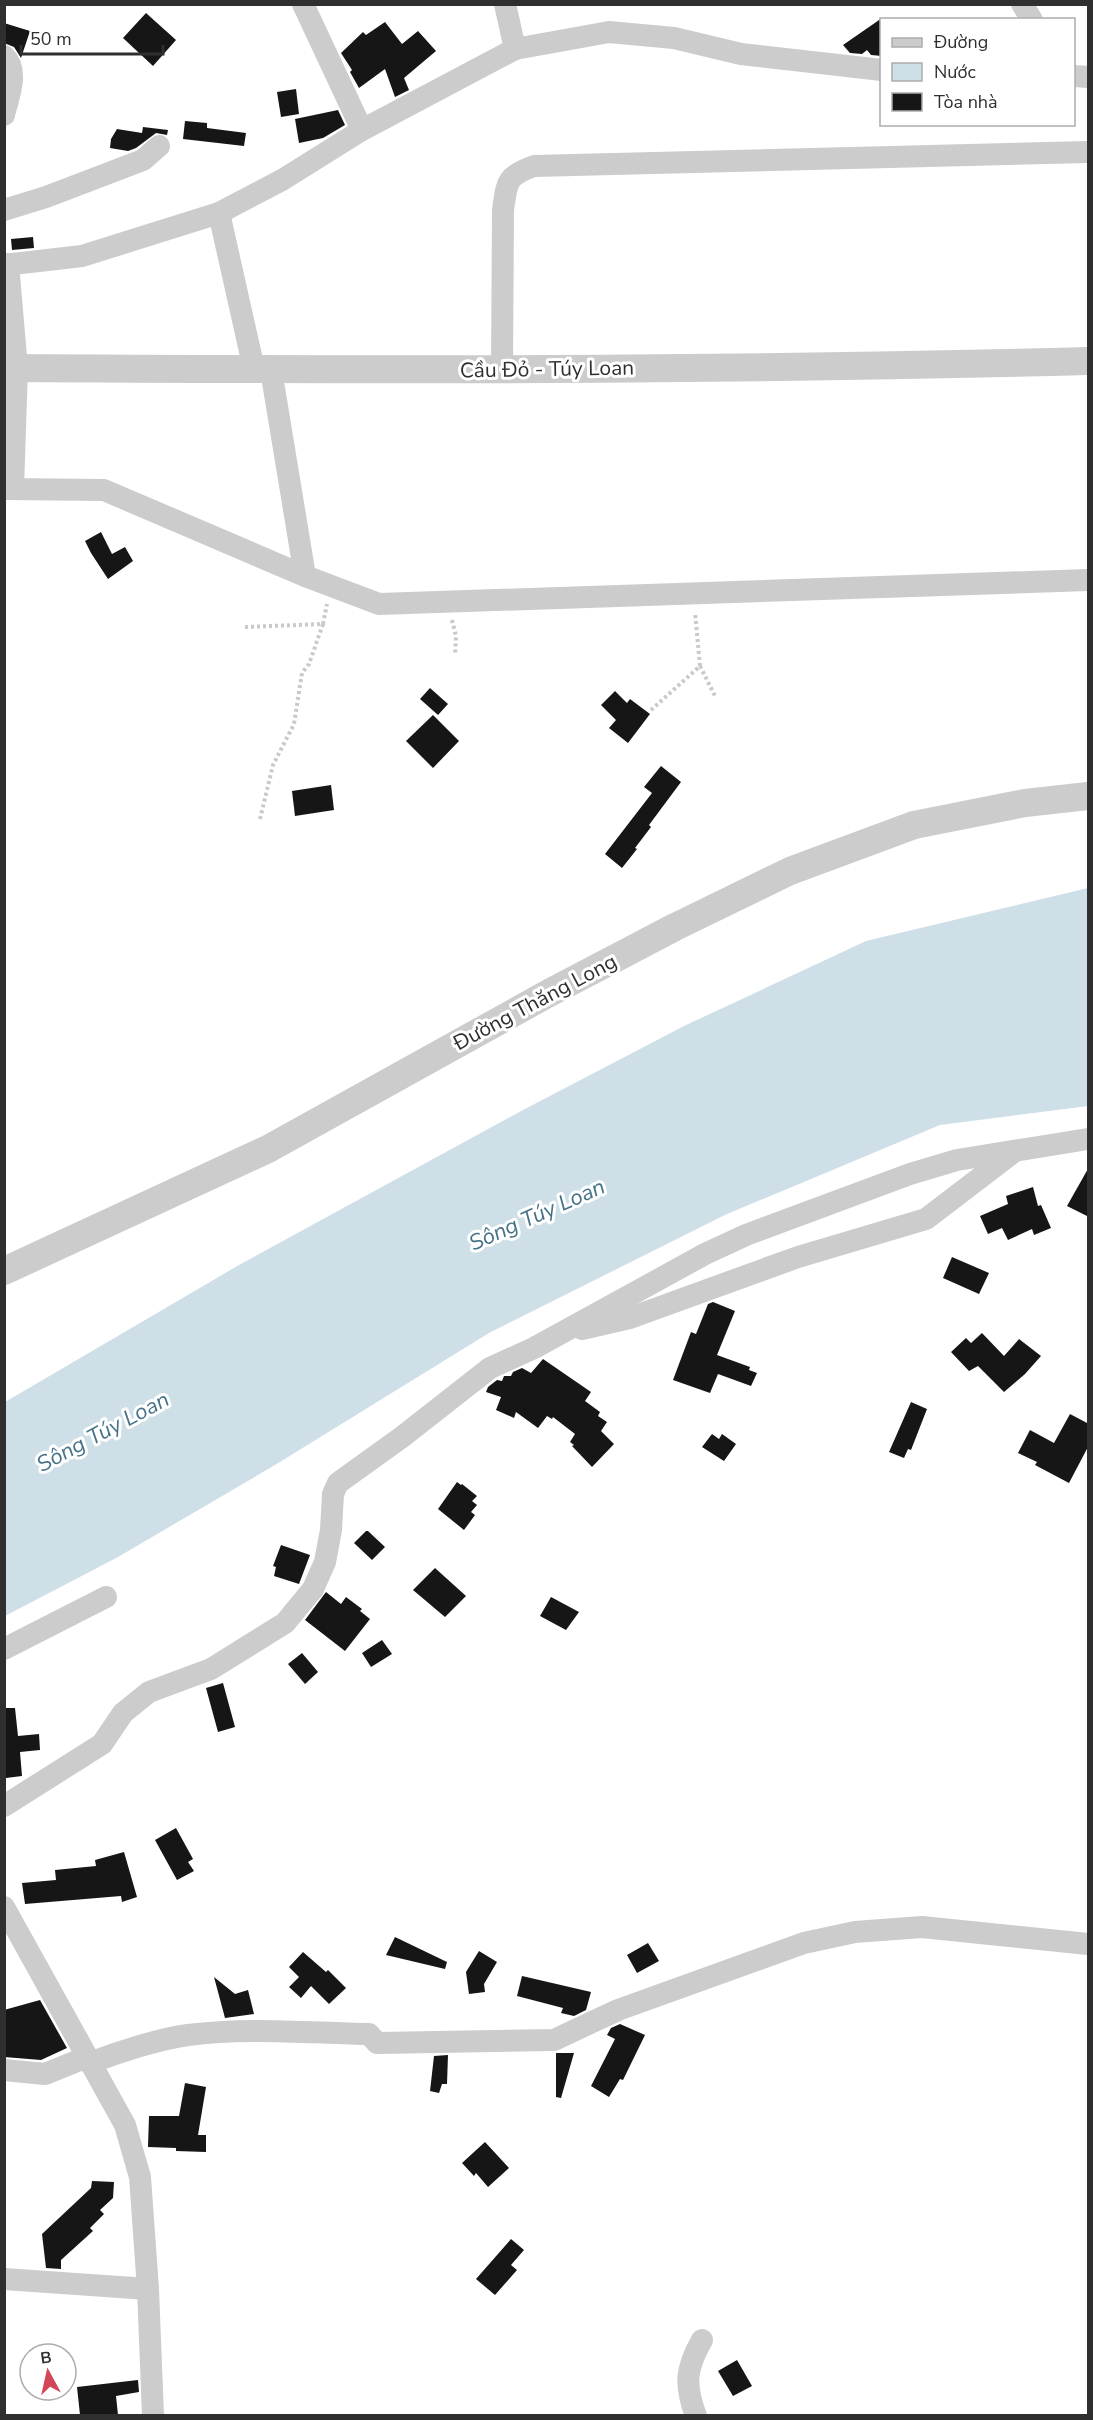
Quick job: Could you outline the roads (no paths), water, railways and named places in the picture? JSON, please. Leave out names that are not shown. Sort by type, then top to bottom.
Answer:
[{"type":"street","points":[[303,4],[362,130]]},
{"type":"street","points":[[505,4],[515,49]]},
{"type":"street","points":[[1022,4],[1031,18]]},
{"type":"street","points":[[880,70],[741,54],[674,38],[609,32],[515,49],[362,130],[282,180],[219,213],[82,256],[6,265],[10,368],[9,489],[104,490],[305,576],[379,604],[1089,580]]},
{"type":"street","points":[[4,56],[11,62],[13,76],[4,115]]},
{"type":"street","points":[[4,210],[46,197],[143,160],[159,146]]},
{"type":"street","points":[[502,370],[503,210],[506,186],[516,172],[534,166],[1089,153]]},
{"type":"street","points":[[219,213],[263,369],[305,576]]},
{"type":"street","name":"Cầu Đỏ - Túy Loan","points":[[10,368],[502,370],[1089,362]]},
{"type":"street","name":"Đường Thăng Long","points":[[4,1271],[268,1149],[560,987],[790,871],[914,825],[1025,803],[1089,796]]},
{"type":"street","points":[[4,1806],[102,1744],[123,1713],[149,1692],[211,1669],[285,1623],[313,1589],[325,1562],[331,1530],[333,1494],[338,1483],[402,1437],[479,1375],[705,1254],[773,1223],[936,1165],[980,1154],[1089,1139]]},
{"type":"street","points":[[563,1332],[630,1318],[798,1257],[926,1219],[1019,1149]]},
{"type":"street","points":[[4,1649],[106,1597]]},
{"type":"street","points":[[4,1907],[125,2125],[140,2177],[148,2289],[153,2415]]},
{"type":"street","points":[[4,2070],[45,2074],[88,2060],[187,2036],[258,2031],[369,2034],[377,2043],[554,2040],[618,2010],[804,1944],[855,1932],[922,1927],[1089,1944]]},
{"type":"street","points":[[4,2279],[148,2289]]},
{"type":"street","points":[[696,2415],[690,2400],[687,2377],[692,2358],[702,2340]]},
{"type":"water","name":"Sông Túy Loan","points":[[1088,888],[1088,1106],[940,1125],[727,1214],[489,1333],[275,1465],[118,1557],[5,1616],[5,1402],[239,1265],[523,1110],[684,1026],[866,941]]}]
